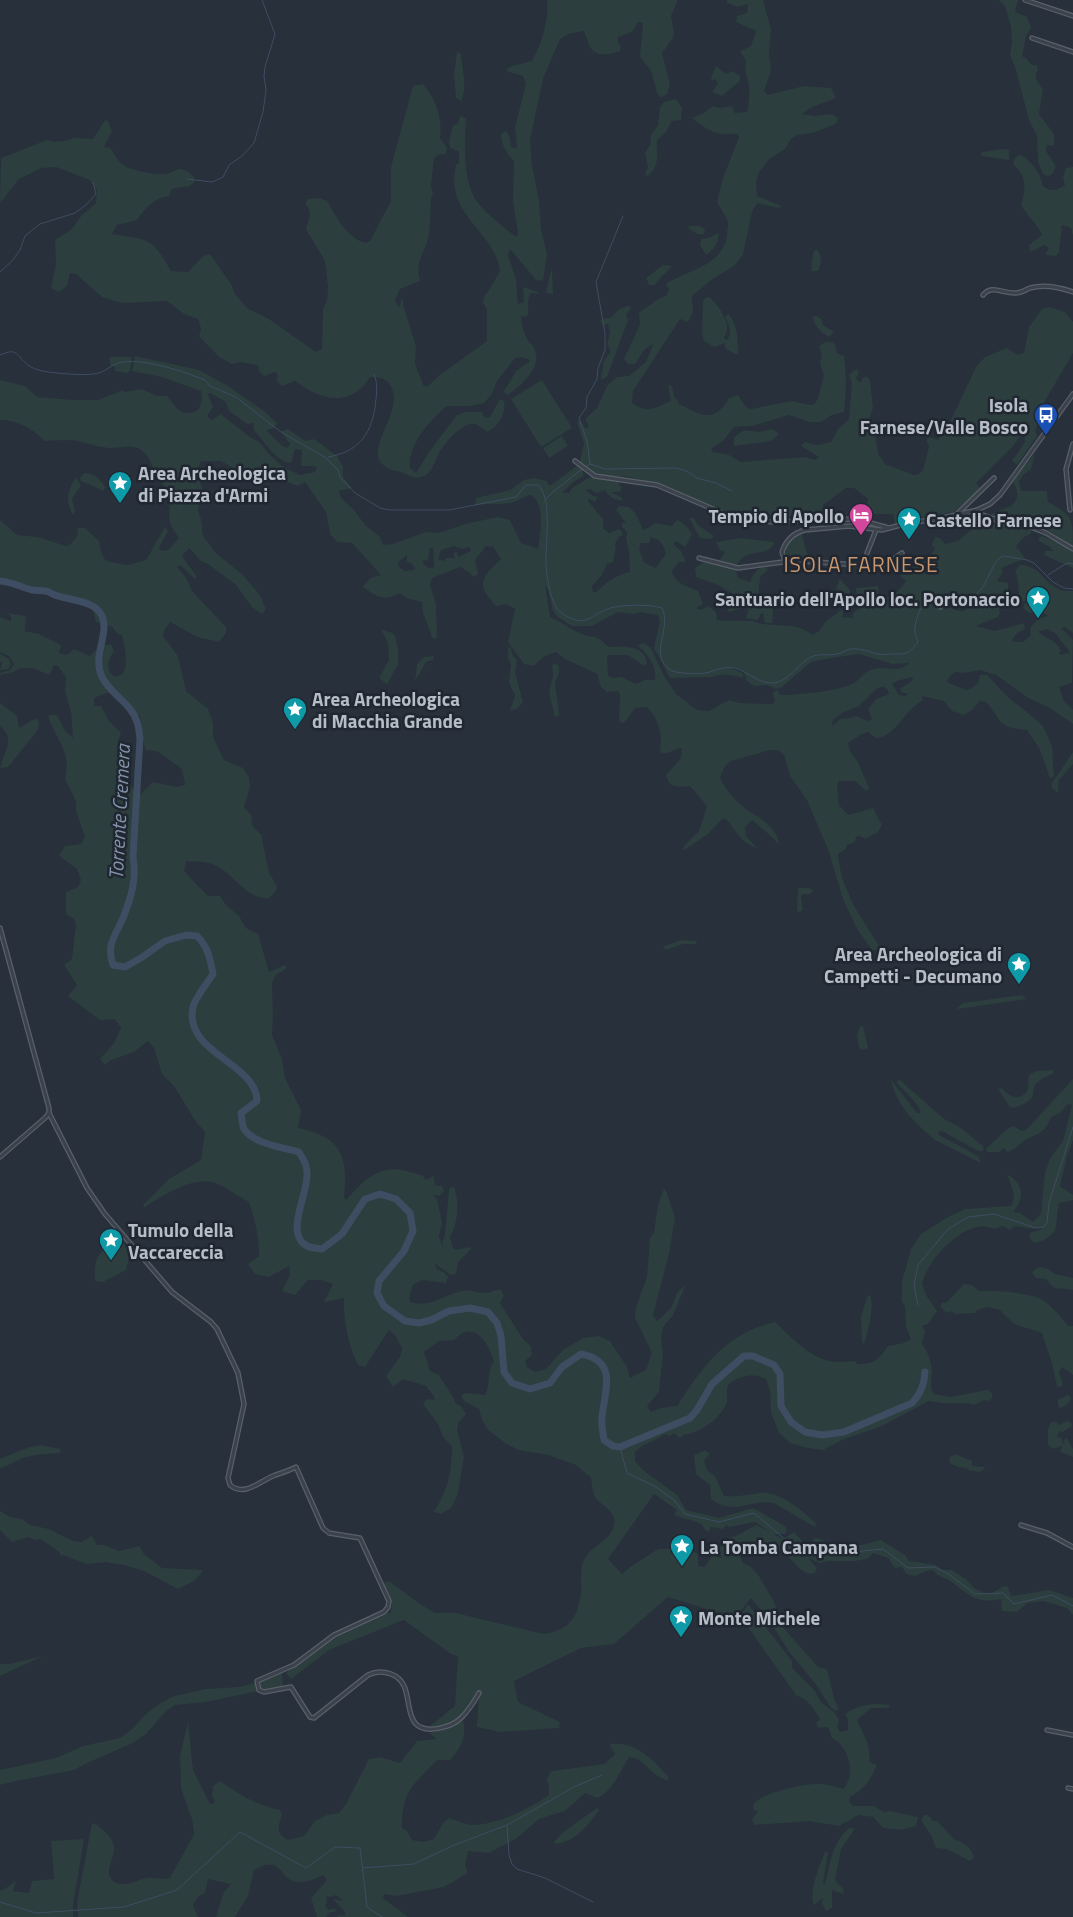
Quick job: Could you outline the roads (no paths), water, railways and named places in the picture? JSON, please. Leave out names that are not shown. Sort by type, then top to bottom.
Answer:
[{"type":"street","points":[[1025,0],[1073,16]]},
{"type":"street","points":[[1032,38],[1073,52]]},
{"type":"street","points":[[983,296],[986,291],[993,289],[1016,293],[1038,286],[1058,287],[1073,292]]},
{"type":"street","points":[[902,553],[888,563],[870,568],[858,565],[787,560],[782,552],[787,540],[799,532],[849,526],[876,530],[984,508],[997,500],[1073,394]]},
{"type":"street","points":[[1070,510],[1066,471],[1073,444]]},
{"type":"street","points":[[575,461],[599,477],[657,485],[727,515],[745,519],[773,522],[856,519],[889,528]]},
{"type":"street","points":[[959,514],[994,478]]},
{"type":"street","points":[[959,514],[983,515],[1005,524],[1028,526],[1046,533],[1073,549]]},
{"type":"street","points":[[867,553],[876,530]]},
{"type":"street","points":[[699,558],[738,568],[783,562]]},
{"type":"street","points":[[941,605],[948,599]]},
{"type":"street","points":[[0,928],[49,1104],[49,1113],[87,1188],[105,1214],[172,1292],[211,1322],[217,1329],[238,1373],[244,1404],[228,1478],[230,1485],[238,1490],[250,1488],[296,1467],[323,1528],[330,1533],[360,1538],[389,1601],[388,1607],[384,1612],[334,1635],[294,1665],[257,1681],[259,1690],[264,1692],[291,1687],[295,1690],[310,1717],[314,1718],[368,1675],[375,1672],[387,1672],[395,1675],[402,1682],[407,1694],[413,1721],[418,1726],[432,1729],[459,1720],[479,1694]]},
{"type":"street","points":[[0,1157],[49,1113]]},
{"type":"street","points":[[1021,1525],[1042,1531],[1073,1547]]},
{"type":"street","points":[[1047,1730],[1073,1735]]},
{"type":"street","points":[[1068,1788],[1073,1789]]},
{"type":"waterway","points":[[187,179],[212,182],[223,177],[229,165],[242,156],[254,143],[263,112],[266,90],[265,67],[275,34],[262,0]]},
{"type":"waterway","points":[[0,272],[20,250],[25,236],[40,224],[75,213],[86,205],[96,194],[93,182]]},
{"type":"waterway","points":[[590,464],[587,441],[579,418],[586,408],[587,397],[597,379],[598,368],[605,350],[605,333],[596,282],[623,216]]},
{"type":"waterway","points":[[0,355],[14,352],[31,367],[49,372],[94,374],[119,363],[143,362],[164,366],[205,380],[210,386],[236,397],[281,432],[326,458],[338,470],[340,477],[355,493],[380,508],[389,510],[449,510],[516,497],[526,485],[538,485],[543,491],[547,511],[546,569],[550,590],[557,608],[566,616],[582,621],[610,608],[641,605],[662,608],[664,624],[661,656],[663,663],[669,669],[676,672],[706,673],[723,668],[735,668],[763,682],[774,683],[789,676],[806,660],[814,656],[837,654],[849,649],[879,654],[907,653],[918,642],[915,629],[924,603],[932,597],[936,597],[952,605],[965,607],[983,587],[995,563],[1004,556],[1034,563],[1053,582],[1064,588],[1073,589]]},
{"type":"waterway","points":[[328,457],[338,455],[354,447],[366,435],[375,408],[377,387],[374,374]]},
{"type":"waterway","points":[[585,467],[590,464],[605,469],[676,468],[732,491]]},
{"type":"waterway","points":[[545,500],[582,469]]},
{"type":"waterway","points":[[1048,575],[1067,563],[1073,564]]},
{"type":"waterway","name":"Torrente Cremera","points":[[0,581],[31,590],[46,591],[54,595],[87,603],[94,607],[103,619],[104,628],[99,658],[102,677],[110,689],[131,710],[138,726],[140,738],[133,857],[134,881],[123,918],[112,941],[110,951],[113,965],[125,967],[165,941],[186,935],[197,936],[204,944],[210,958],[213,974],[194,1003],[193,1023],[199,1036],[209,1047],[246,1077],[254,1088],[257,1101],[241,1113],[244,1129],[261,1142],[299,1152],[304,1160],[307,1175],[306,1186],[297,1231],[300,1239],[307,1246],[322,1249],[342,1234],[365,1199],[380,1194],[396,1199],[410,1213],[413,1231],[404,1251],[379,1281],[377,1293],[384,1306],[405,1321],[419,1323],[431,1320],[449,1311],[470,1308],[488,1312],[497,1323],[501,1336],[504,1372],[512,1383],[530,1389],[550,1383],[562,1367],[581,1354],[593,1358],[605,1370],[606,1387],[602,1429],[604,1440],[613,1446],[620,1447],[690,1418],[697,1410],[712,1384],[744,1356],[753,1356],[774,1365],[780,1374],[781,1406],[791,1422],[805,1432],[822,1435],[844,1432],[912,1403],[922,1389],[925,1372]]},
{"type":"waterway","name":"Torrente Cremera","points":[[918,1305],[914,1285],[918,1265],[948,1229],[968,1217],[994,1214],[1036,1228],[1043,1227],[1047,1223],[1049,1203],[1073,1127]]},
{"type":"waterway","points":[[620,1447],[627,1473],[656,1487],[674,1500],[685,1514],[719,1522],[754,1513],[794,1547],[824,1555],[883,1549],[908,1568],[935,1567],[950,1575],[975,1594],[1003,1593],[1014,1604],[1052,1595],[1073,1606]]},
{"type":"waterway","points":[[363,1868],[414,1864],[452,1846],[507,1825],[574,1787],[602,1775]]},
{"type":"waterway","points":[[507,1826],[509,1855],[512,1864],[517,1869],[545,1878],[593,1902]]},
{"type":"waterway","points":[[0,1902],[36,1913],[124,1907],[177,1890],[240,1832],[306,1868],[335,1847],[360,1848],[367,1907],[382,1917]]},
{"type":"place","name":"Isola Farnese/Valle Bosco","points":[[1046,436]]},
{"type":"place","name":"Area Archeologica di Piazza d'Armi","points":[[120,504]]},
{"type":"place","name":"Tempio di Apollo","points":[[861,536]]},
{"type":"place","name":"Castello Farnese","points":[[909,540]]},
{"type":"place","name":"Santuario dell'Apollo loc. Portonaccio","points":[[1038,619]]},
{"type":"place","name":"Area Archeologica di Macchia Grande","points":[[295,730]]},
{"type":"place","name":"Area Archeologica di Campetti - Decumano","points":[[1019,985]]},
{"type":"place","name":"Tumulo della Vaccareccia","points":[[111,1261]]},
{"type":"place","name":"La Tomba Campana","points":[[682,1567]]},
{"type":"place","name":"Monte Michele","points":[[681,1638]]},
{"type":"district","name":"ISOLA FARNESE","points":[[861,564]]}]
